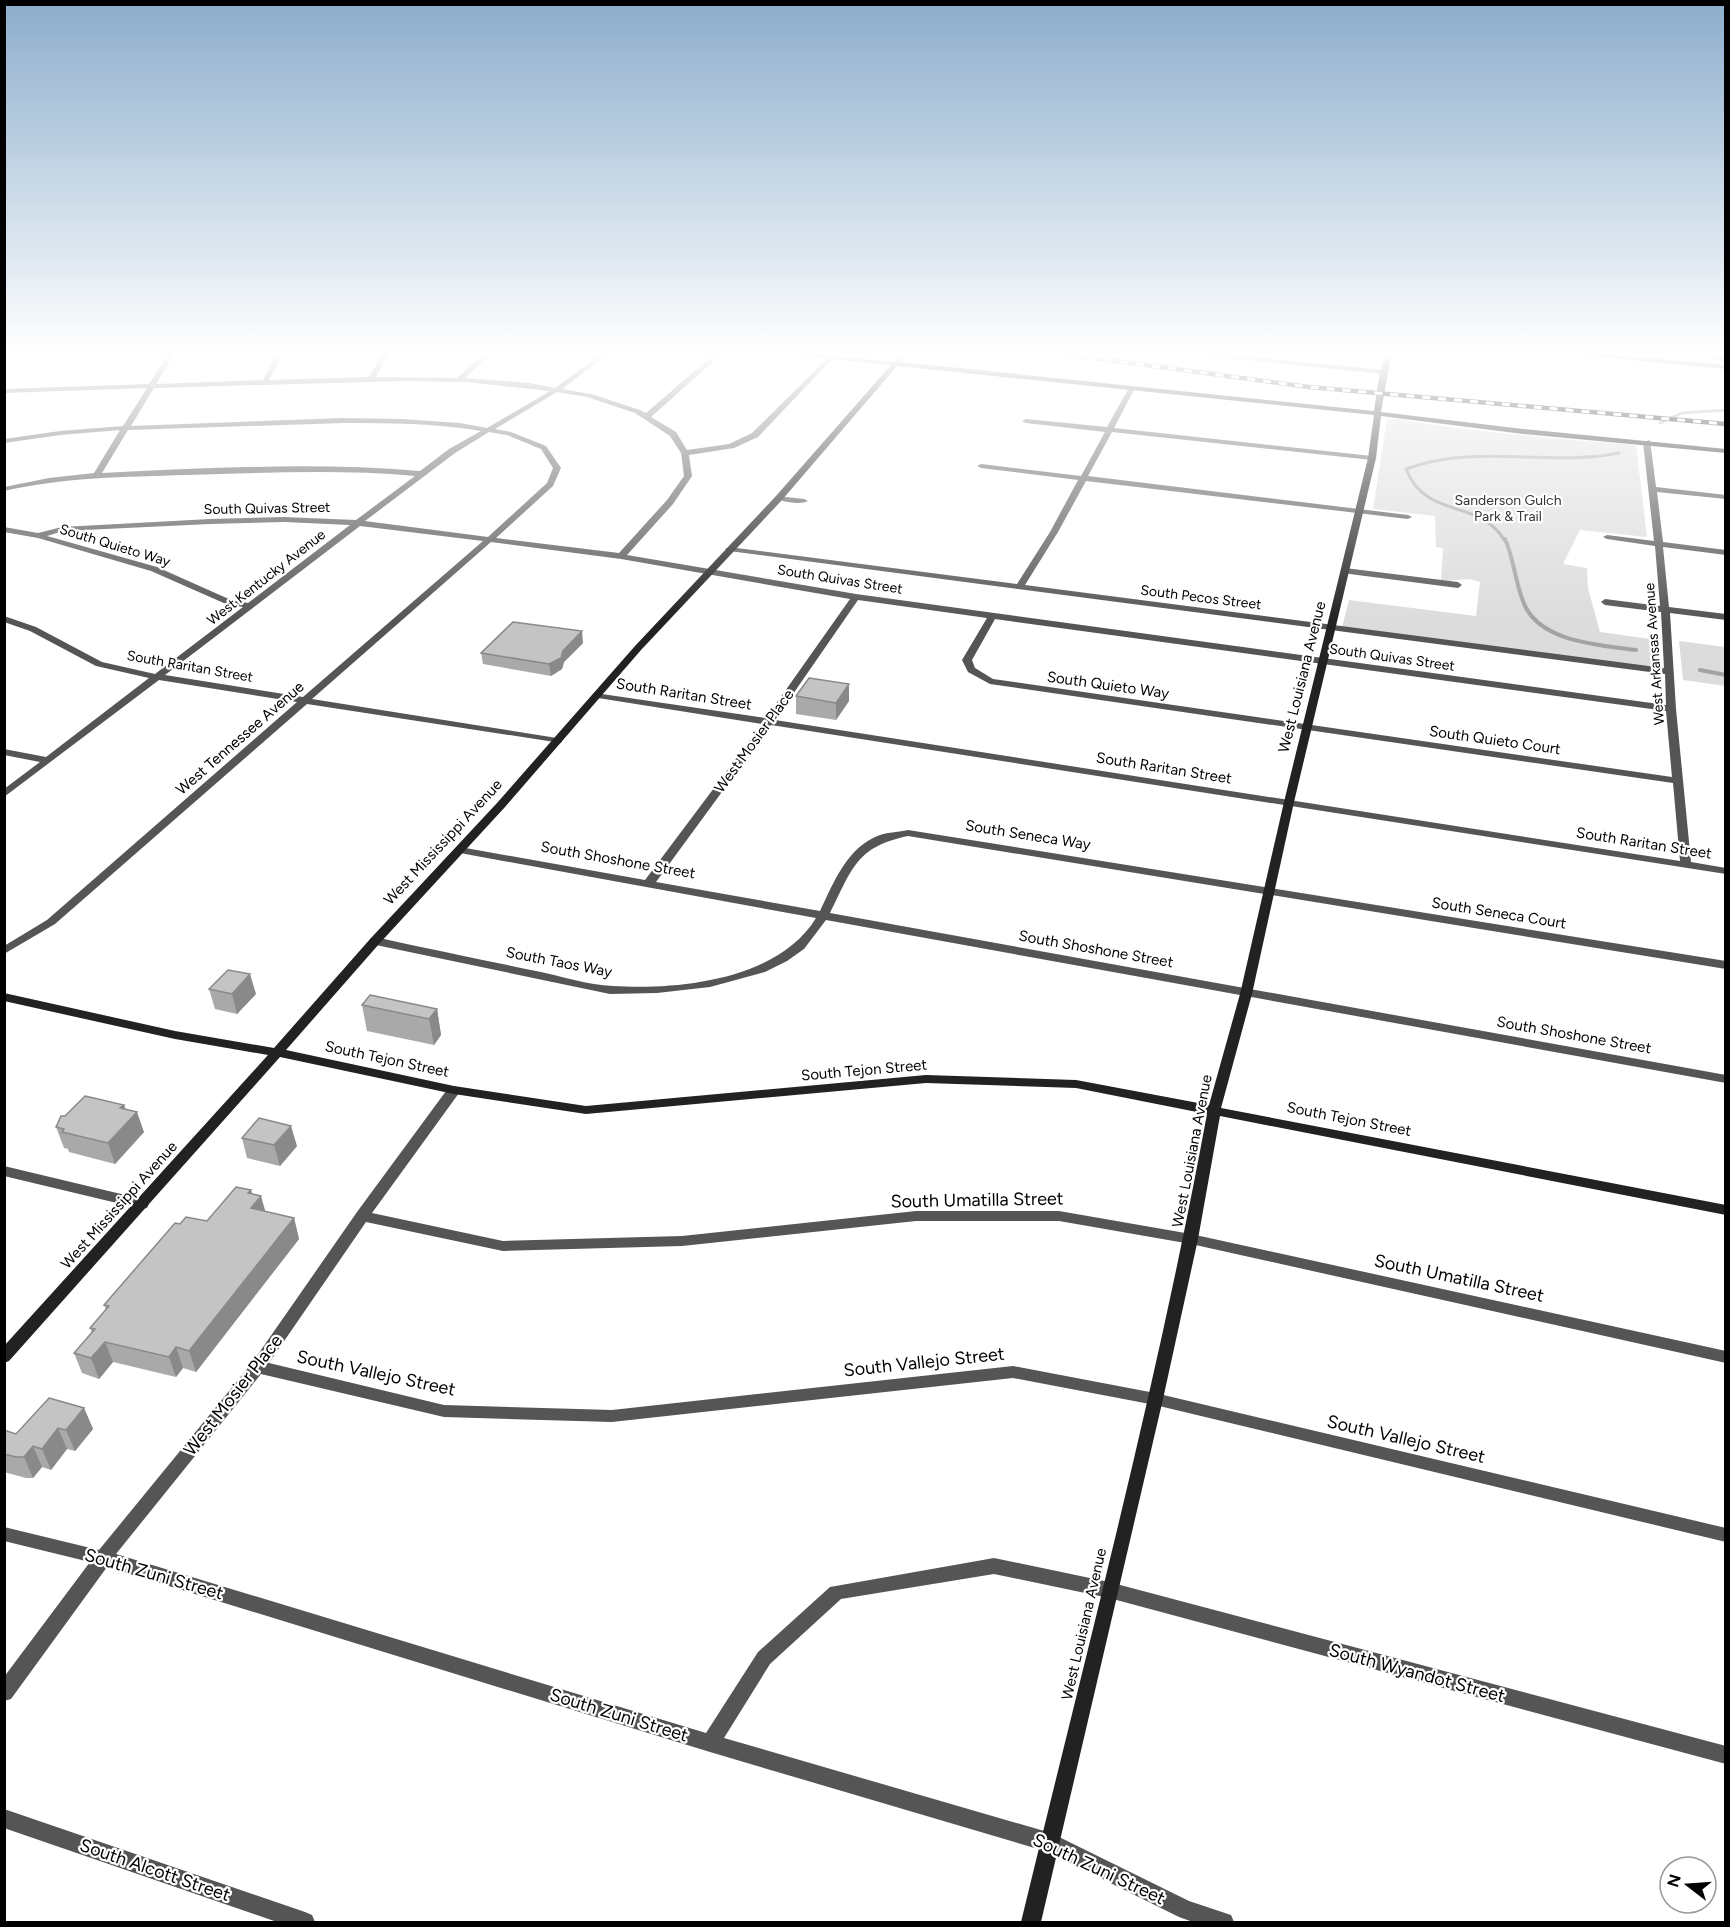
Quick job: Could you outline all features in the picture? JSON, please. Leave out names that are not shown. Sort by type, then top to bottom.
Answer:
[{"type":"street","points":[[96,476],[119,441]]},
{"type":"street","name":"West Kentucky Avenue","points":[[4,794],[452,451],[470,441]]},
{"type":"street","name":"West Tennessee Avenue","points":[[4,951],[51,922],[489,540],[550,484],[556,473],[555,459],[547,450],[530,441]]},
{"type":"street","points":[[621,556],[670,502],[688,476],[685,453],[677,441]]},
{"type":"street","points":[[685,453],[719,449],[740,441]]},
{"type":"street","name":"West Mississippi Avenue","points":[[4,1357],[375,941],[460,850],[709,570],[779,498],[828,441]]},
{"type":"street","points":[[1020,587],[1104,441]]},
{"type":"street","points":[[1212,441],[1372,458]]},
{"type":"street","name":"West Louisiana Avenue","points":[[1031,1923],[1155,1399],[1191,1239],[1214,1110],[1246,994],[1375,441]]},
{"type":"street","points":[[1633,441],[1725,450]]},
{"type":"street","name":"West Arkansas Avenue","points":[[1647,442],[1665,609],[1671,709],[1686,864]]},
{"type":"street","points":[[981,466],[1407,517]]},
{"type":"street","points":[[4,489],[53,479],[96,476],[333,468],[423,474]]},
{"type":"street","points":[[1653,489],[1725,497]]},
{"type":"street","points":[[779,498],[804,501]]},
{"type":"street","name":"South Quivas Street","points":[[4,529],[38,536],[62,529],[238,521],[314,519],[358,523],[621,556],[856,597],[1671,709]]},
{"type":"street","name":"South Quieto Way","points":[[38,536],[154,569],[229,602],[251,606]]},
{"type":"street","points":[[1607,537],[1725,553]]},
{"type":"street","name":"South Pecos Street","points":[[729,549],[1670,672]]},
{"type":"street","points":[[1344,571],[1458,585]]},
{"type":"street","name":"West Mosier Place","points":[[649,883],[768,722],[856,597]]},
{"type":"street","points":[[1605,602],[1725,616]]},
{"type":"street","name":"South Quieto Way","points":[[993,615],[967,660],[971,670],[990,681],[1306,729]]},
{"type":"street","name":"South Raritan Street","points":[[4,619],[33,629],[99,664],[157,677],[556,741]]},
{"type":"street","name":"South Raritan Street","points":[[598,695],[1725,871]]},
{"type":"street","name":"South Quieto Court","points":[[1306,729],[1679,781]]},
{"type":"street","points":[[4,752],[48,760]]},
{"type":"street","name":"South Seneca Way","points":[[822,916],[861,849],[886,836],[908,833],[1269,890]]},
{"type":"street","name":"South Shoshone Street","points":[[460,850],[1725,1079]]},
{"type":"street","name":"South Seneca Court","points":[[1269,890],[1725,965]]},
{"type":"street","name":"South Taos Way","points":[[375,941],[590,987],[636,990],[716,982],[755,972],[781,961],[800,946],[822,916]]},
{"type":"street","name":"South Tejon Street","points":[[4,997],[175,1035],[276,1052],[454,1090],[586,1110],[938,1080],[1076,1084],[1725,1210]]},
{"type":"street","name":"West Mosier Place","points":[[4,1694],[103,1558],[258,1367],[362,1216],[454,1090]]},
{"type":"street","points":[[4,1171],[142,1204]]},
{"type":"street","name":"South Umatilla Street","points":[[362,1216],[503,1246],[682,1241],[928,1216],[1059,1216],[1191,1239],[1725,1357]]},
{"type":"street","name":"South Vallejo Street","points":[[258,1367],[444,1411],[612,1416],[1013,1372],[1155,1399],[1725,1535]]},
{"type":"street","name":"South Zuni Street","points":[[4,1534],[103,1558],[710,1743],[1051,1842],[1186,1910],[1224,1923]]},
{"type":"street","name":"South Wyandot Street","points":[[710,1743],[764,1658],[836,1592],[994,1566],[1109,1590],[1725,1755]]},
{"type":"street","name":"South Alcott Street","points":[[4,1818],[305,1923]]},
{"type":"green space","name":"Sanderson Gulch Park & Trail","points":[[1384,441],[1590,441],[1636,445],[1647,537],[1580,530],[1563,564],[1587,568],[1588,588],[1600,632],[1657,640],[1658,668],[1342,627],[1349,600],[1476,616],[1480,582],[1470,579],[1441,580],[1443,548],[1436,547],[1435,516],[1373,509]]},
{"type":"green space","points":[[1679,641],[1725,647],[1725,686],[1683,680]]},
{"type":"building","points":[[513,622],[582,631],[563,651],[561,658],[549,664],[481,653]]},
{"type":"building","points":[[809,678],[849,684],[836,703],[796,696]]},
{"type":"building","points":[[228,970],[250,974],[232,994],[209,989]]},
{"type":"building","points":[[370,995],[437,1009],[429,1019],[362,1005]]},
{"type":"building","points":[[85,1096],[124,1105],[120,1108],[137,1112],[108,1143],[62,1132],[64,1129],[56,1127],[61,1116],[65,1116]]},
{"type":"building","points":[[259,1118],[291,1126],[274,1145],[242,1138]]},
{"type":"building","points":[[236,1187],[251,1190],[248,1193],[261,1196],[251,1208],[294,1218],[189,1351],[176,1347],[169,1357],[105,1342],[91,1358],[74,1353],[95,1329],[90,1328],[109,1306],[104,1305],[175,1223],[180,1224],[186,1217],[207,1221]]},
{"type":"building","points":[[49,1398],[84,1408],[66,1430],[58,1428],[42,1449],[33,1446],[24,1457],[4,1454],[4,1430],[16,1434]]},
{"type":"waterway","points":[[1505,541],[1494,527],[1482,518],[1427,496],[1415,485],[1406,469],[1432,461],[1458,458],[1485,456],[1565,458],[1619,453]]},
{"type":"waterway","points":[[1505,539],[1523,601],[1530,615],[1541,625],[1571,639],[1636,650]]},
{"type":"waterway","points":[[1700,670],[1726,675]]}]
